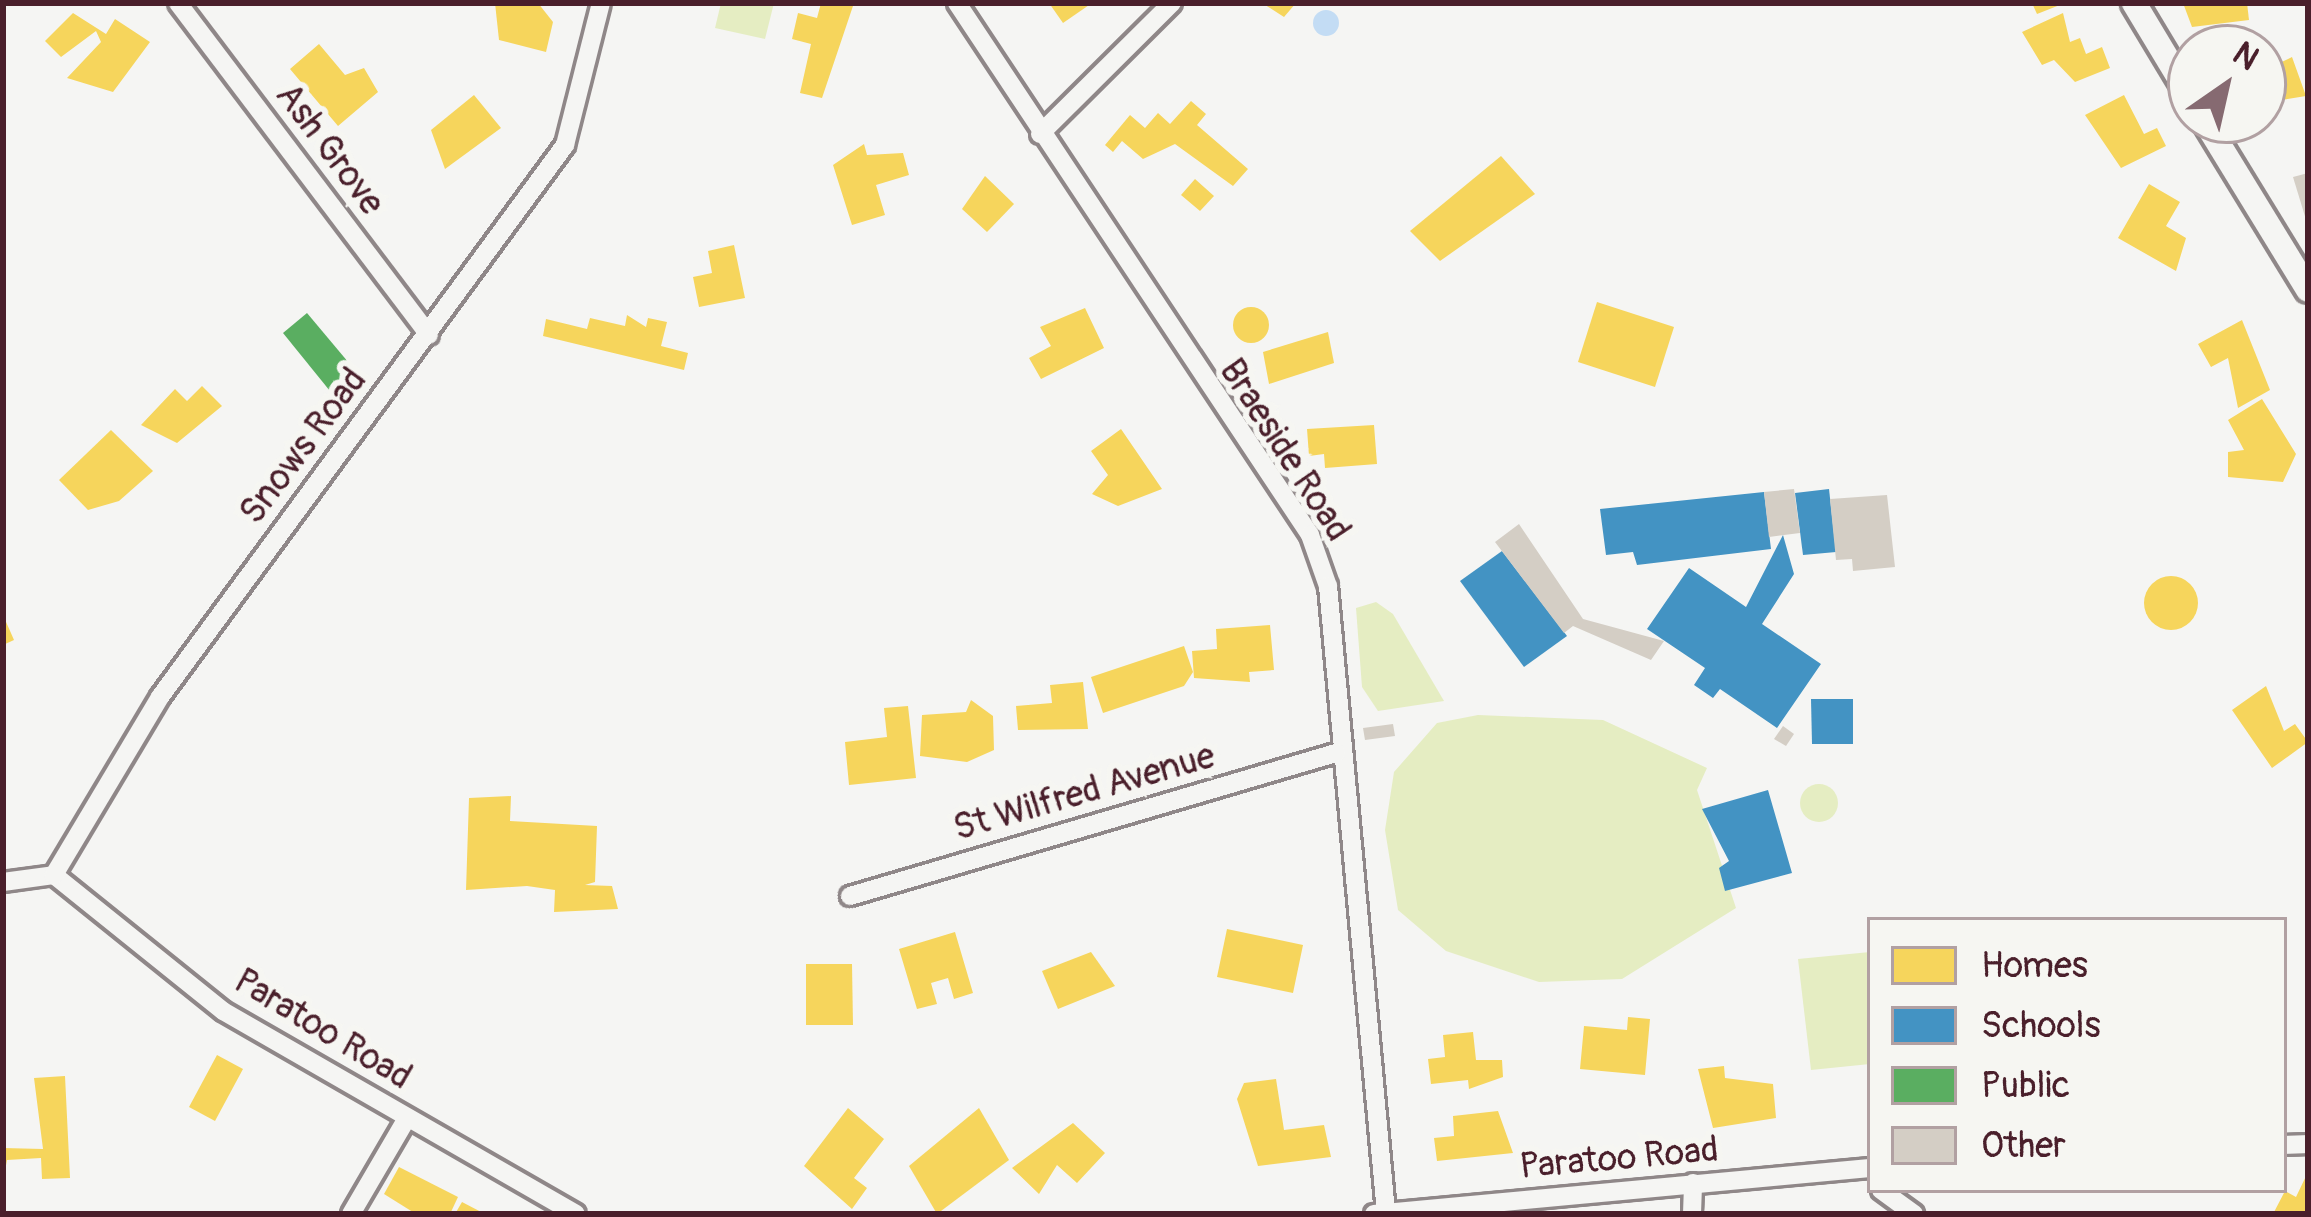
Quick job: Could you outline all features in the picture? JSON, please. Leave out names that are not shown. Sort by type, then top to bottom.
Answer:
[{"type":"main road","points":[[2134,3],[2167,58]]},
{"type":"main road","points":[[2219,144],[2308,290]]},
{"type":"street","name":"Ash Grove","points":[[178,3],[429,335]]},
{"type":"street","name":"Snows Road","points":[[54,875],[160,697],[565,145],[602,3]]},
{"type":"street","name":"Braeside Road","points":[[956,3],[1310,535],[1338,652],[1336,753],[1386,1213]]},
{"type":"street","points":[[1040,134],[1172,3]]},
{"type":"street","name":"St Wilfred Avenue","points":[[850,896],[1336,753]]},
{"type":"street","points":[[3,882],[54,875]]},
{"type":"street","name":"Paratoo Road","points":[[54,875],[223,1011],[576,1214]]},
{"type":"street","points":[[351,1214],[407,1118]]},
{"type":"street","name":"Paratoo Road","points":[[1374,1214],[1861,1169]]},
{"type":"street","points":[[1692,1214],[1693,1183]]},
{"type":"street","points":[[1885,1193],[1914,1214]]},
{"type":"green space","points":[[721,3],[774,3],[765,39],[715,28]]},
{"type":"green space","points":[[1376,602],[1393,614],[1444,701],[1378,711],[1362,687],[1356,608]]},
{"type":"green space","points":[[1478,715],[1603,720],[1707,768],[1697,790],[1736,908],[1622,979],[1539,982],[1446,951],[1398,910],[1385,830],[1394,772],[1437,723]]},
{"type":"green space","points":[[1819,784],[1833,789],[1838,803],[1833,817],[1819,822],[1805,817],[1800,803],[1805,789]]},
{"type":"green space","points":[[1867,952],[1867,1064],[1811,1070],[1798,959]]},
{"type":"water","points":[[1326,10],[1339,23],[1326,36],[1313,23]]},
{"type":"building: Homes","points":[[495,3],[538,3],[553,22],[546,52],[499,40]]},
{"type":"building: Homes","points":[[821,3],[854,3],[822,98],[800,93],[811,44],[792,39],[798,13],[817,18]]},
{"type":"building: Homes","points":[[1049,3],[1092,3],[1063,23]]},
{"type":"building: Homes","points":[[1262,3],[1296,3],[1284,17]]},
{"type":"building: Homes","points":[[2032,3],[2065,3],[2037,14]]},
{"type":"building: Homes","points":[[2183,3],[2247,3],[2249,20],[2191,24]]},
{"type":"building: Homes","points":[[73,13],[106,34],[115,19],[150,42],[113,92],[67,78],[101,42],[96,31],[61,57],[45,41]]},
{"type":"building: Homes","points":[[2063,13],[2070,42],[2080,38],[2086,54],[2102,47],[2110,68],[2075,82],[2054,60],[2042,65],[2022,32]]},
{"type":"building: Homes","points":[[319,44],[345,75],[364,68],[378,92],[338,126],[290,69]]},
{"type":"building: Homes","points":[[2292,57],[2306,96],[2287,99],[2287,59]]},
{"type":"building: Homes","points":[[474,95],[501,128],[445,169],[431,130]]},
{"type":"building: Homes","points":[[2124,95],[2144,134],[2157,128],[2166,146],[2121,168],[2085,115]]},
{"type":"building: Homes","points":[[1191,101],[1206,114],[1197,125],[1248,169],[1233,186],[1175,144],[1143,159],[1122,141],[1113,152],[1105,145],[1130,115],[1145,128],[1158,113],[1170,124]]},
{"type":"building: Homes","points":[[864,144],[867,155],[903,153],[909,175],[876,185],[885,215],[852,225],[833,165]]},
{"type":"building: Homes","points":[[1501,156],[1535,194],[1440,261],[1410,231]]},
{"type":"building: Homes","points":[[985,176],[1014,204],[987,232],[962,209]]},
{"type":"building: Homes","points":[[1195,179],[1214,196],[1200,211],[1181,195]]},
{"type":"building: Homes","points":[[2149,184],[2180,202],[2166,226],[2186,238],[2176,271],[2118,238]]},
{"type":"building: Homes","points":[[734,245],[745,298],[699,307],[693,277],[712,273],[708,251]]},
{"type":"building: Homes","points":[[1597,302],[1674,327],[1655,387],[1578,362]]},
{"type":"building: Homes","points":[[1251,307],[1264,312],[1269,325],[1264,338],[1251,343],[1238,338],[1233,325],[1238,312]]},
{"type":"building: Homes","points":[[1085,308],[1104,348],[1041,379],[1029,358],[1051,346],[1040,327]]},
{"type":"building: Homes","points":[[627,315],[646,327],[648,318],[667,322],[661,346],[688,353],[684,370],[543,336],[546,319],[587,329],[590,318],[625,326]]},
{"type":"building: Homes","points":[[2242,320],[2270,390],[2238,408],[2228,358],[2211,367],[2198,344]]},
{"type":"building: Homes","points":[[1328,332],[1334,363],[1269,384],[1263,352]]},
{"type":"building: Homes","points":[[202,386],[222,406],[177,443],[141,425],[175,389],[187,401]]},
{"type":"building: Homes","points":[[2262,399],[2296,454],[2283,482],[2228,477],[2228,452],[2244,450],[2228,420]]},
{"type":"building: Homes","points":[[1374,425],[1377,464],[1325,468],[1324,454],[1309,456],[1307,429]]},
{"type":"building: Homes","points":[[1121,429],[1162,489],[1118,506],[1092,494],[1108,475],[1091,451]]},
{"type":"building: Homes","points":[[111,430],[153,471],[119,501],[88,510],[59,480]]},
{"type":"building: Homes","points":[[2171,576],[2190,584],[2198,603],[2190,622],[2171,630],[2152,622],[2144,603],[2152,584]]},
{"type":"building: Homes","points":[[3,615],[14,640],[3,645]]},
{"type":"building: Homes","points":[[1270,625],[1274,670],[1249,672],[1250,682],[1194,678],[1192,651],[1217,649],[1216,629]]},
{"type":"building: Homes","points":[[1184,646],[1193,672],[1184,686],[1103,713],[1091,677]]},
{"type":"building: Homes","points":[[1083,682],[1088,729],[1018,730],[1016,706],[1052,703],[1050,685]]},
{"type":"building: Homes","points":[[2266,686],[2284,731],[2295,724],[2308,742],[2272,768],[2232,710]]},
{"type":"building: Homes","points":[[971,700],[993,716],[994,750],[967,762],[920,756],[922,715],[966,712]]},
{"type":"building: Homes","points":[[908,706],[916,778],[849,785],[845,742],[887,737],[884,708]]},
{"type":"building: Homes","points":[[511,796],[510,821],[597,826],[595,882],[585,885],[612,886],[618,909],[554,912],[555,890],[527,886],[466,890],[469,798]]},
{"type":"building: Homes","points":[[1227,929],[1303,945],[1293,993],[1217,977]]},
{"type":"building: Homes","points":[[955,932],[973,993],[954,999],[948,978],[931,983],[937,1004],[917,1009],[899,949]]},
{"type":"building: Homes","points":[[1091,952],[1115,986],[1058,1009],[1042,971]]},
{"type":"building: Homes","points":[[806,964],[852,964],[853,1025],[806,1025]]},
{"type":"building: Homes","points":[[1628,1017],[1650,1019],[1645,1075],[1580,1069],[1584,1026],[1627,1030]]},
{"type":"building: Homes","points":[[1473,1032],[1476,1060],[1502,1060],[1503,1077],[1469,1089],[1468,1080],[1431,1084],[1428,1059],[1445,1057],[1443,1035]]},
{"type":"building: Homes","points":[[217,1055],[243,1069],[215,1121],[189,1107]]},
{"type":"building: Homes","points":[[1724,1066],[1725,1078],[1773,1084],[1776,1118],[1713,1128],[1698,1069]]},
{"type":"building: Homes","points":[[65,1076],[70,1178],[42,1179],[41,1158],[7,1160],[3,1182],[3,1148],[43,1149],[34,1078]]},
{"type":"building: Homes","points":[[1276,1079],[1284,1130],[1324,1125],[1331,1157],[1258,1166],[1237,1099],[1244,1083]]},
{"type":"building: Homes","points":[[848,1108],[884,1139],[854,1178],[867,1188],[852,1209],[804,1166]]},
{"type":"building: Homes","points":[[979,1108],[1009,1160],[937,1214],[909,1166]]},
{"type":"building: Homes","points":[[1498,1111],[1513,1153],[1437,1161],[1434,1138],[1454,1136],[1453,1116]]},
{"type":"building: Homes","points":[[1073,1123],[1105,1153],[1077,1183],[1057,1165],[1039,1194],[1012,1168]]},
{"type":"building: Homes","points":[[399,1167],[458,1197],[450,1214],[416,1214],[384,1194]]},
{"type":"building: Homes","points":[[2308,1172],[2308,1214],[2273,1214],[2284,1193],[2296,1197]]},
{"type":"building: Homes","points":[[462,1202],[485,1214],[455,1214]]},
{"type":"building: Schools","points":[[1829,489],[1836,552],[1803,555],[1795,493]]},
{"type":"building: Schools","points":[[1764,492],[1771,549],[1637,565],[1633,552],[1606,555],[1600,509]]},
{"type":"building: Schools","points":[[1783,535],[1794,574],[1762,624],[1821,664],[1777,728],[1720,689],[1713,698],[1694,685],[1705,668],[1647,629],[1689,568],[1746,607]]},
{"type":"building: Schools","points":[[1502,551],[1567,636],[1524,667],[1460,581]]},
{"type":"building: Schools","points":[[1811,699],[1853,699],[1853,744],[1812,744]]},
{"type":"building: Schools","points":[[1768,790],[1792,873],[1725,891],[1719,868],[1729,861],[1702,809]]},
{"type":"building: Public","points":[[307,313],[359,375],[334,396],[283,333]]},
{"type":"building: Other","points":[[2308,173],[2308,223],[2307,223],[2293,177]]},
{"type":"building: Other","points":[[1794,489],[1800,533],[1769,537],[1764,492]]},
{"type":"building: Other","points":[[1887,495],[1895,567],[1853,571],[1852,559],[1836,560],[1830,499]]},
{"type":"building: Other","points":[[1519,524],[1583,619],[1664,641],[1651,660],[1573,626],[1564,633],[1495,542]]},
{"type":"building: Other","points":[[1393,724],[1395,736],[1365,740],[1363,728]]},
{"type":"building: Other","points":[[1783,726],[1794,734],[1786,746],[1774,739]]}]
